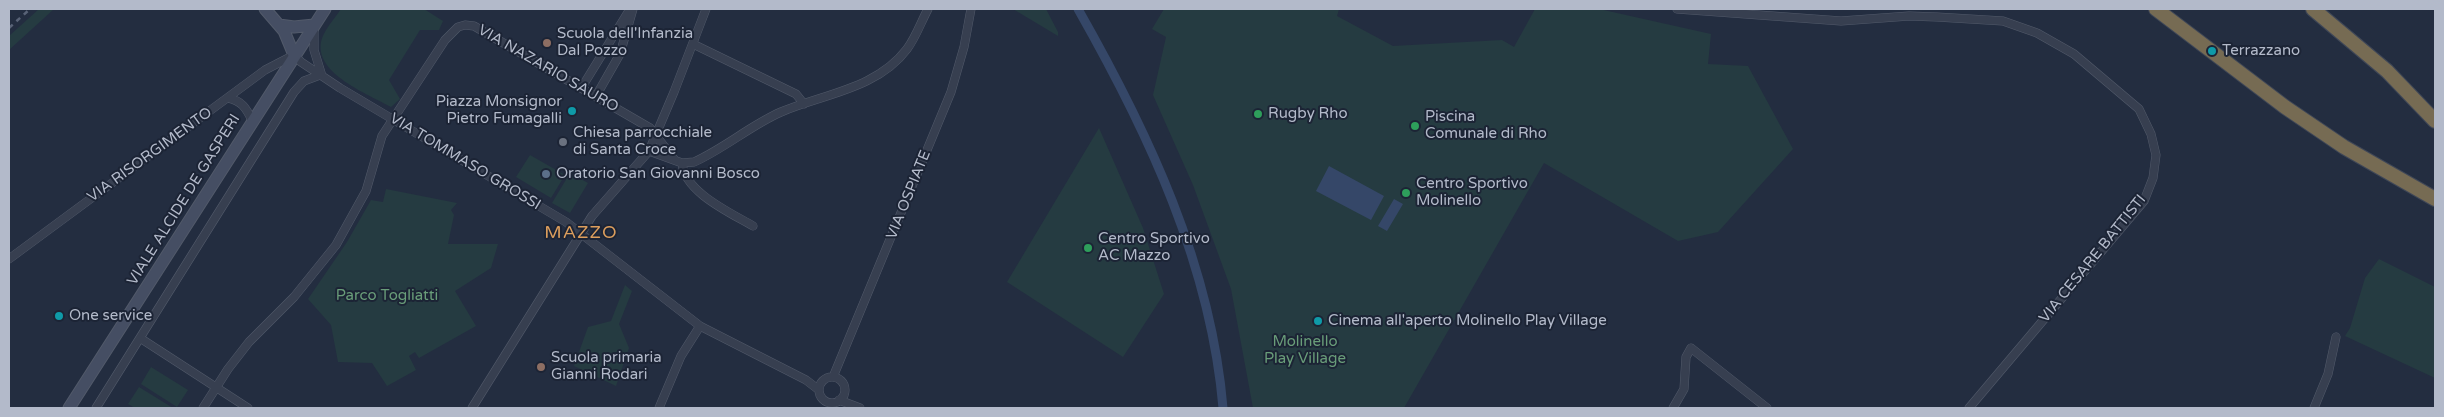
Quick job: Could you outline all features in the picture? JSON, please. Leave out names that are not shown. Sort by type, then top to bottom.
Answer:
[{"type":"highway","points":[[2156,9],[2285,107],[2344,147],[2435,199]]},
{"type":"highway","points":[[2312,9],[2387,71],[2435,121]]},
{"type":"street","points":[[265,9],[280,25],[294,55]]},
{"type":"street","name":"VIALE ALCIDE DE GASPERI","points":[[70,408],[252,120],[325,9]]},
{"type":"street","points":[[582,87],[632,9]]},
{"type":"street","points":[[596,96],[622,50],[632,9]]},
{"type":"street","points":[[472,408],[592,216],[649,151],[655,132],[666,113],[706,9]]},
{"type":"street","points":[[649,151],[682,163],[694,162],[780,113],[860,84],[889,66],[907,49],[928,9]]},
{"type":"street","name":"VIA OSPIATE","points":[[833,377],[951,92],[960,63],[970,9]]},
{"type":"street","name":"VIA CESARE BATTISTI","points":[[1677,9],[1841,21],[1918,16],[1997,21],[2014,25],[2054,42],[2074,54],[2132,101],[2139,109],[2152,134],[2156,162],[2150,186],[2139,207],[1969,408]]},
{"type":"street","points":[[96,408],[294,92],[304,81],[321,75],[314,50],[314,25],[291,27],[280,25]]},
{"type":"street","name":"VIA NAZARIO SAURO","points":[[394,119],[445,40],[452,31],[465,25],[474,26],[492,36],[582,87],[655,132]]},
{"type":"street","points":[[608,44],[613,44],[622,50]]},
{"type":"street","points":[[693,44],[796,94],[804,104]]},
{"type":"street","name":"VIA TOMMASO GROSSI","points":[[294,55],[321,75],[581,233],[700,326],[806,380],[819,390]]},
{"type":"street","name":"VIA RISORGIMENTO","points":[[9,259],[265,70],[294,55]]},
{"type":"street","points":[[228,98],[236,100],[246,108],[252,120]]},
{"type":"street","points":[[203,408],[249,342],[294,297],[336,245],[366,191],[382,136],[394,119]]},
{"type":"street","points":[[655,132],[674,159]]},
{"type":"street","points":[[682,163],[685,178],[698,191],[753,226]]},
{"type":"street","points":[[659,408],[681,356],[700,326]]},
{"type":"street","points":[[2314,408],[2328,374],[2336,337]]},
{"type":"street","points":[[140,338],[248,408]]},
{"type":"street","points":[[1673,408],[1684,389],[1686,357],[1691,348],[1767,408]]},
{"type":"street","points":[[833,377],[843,383],[842,397],[824,404],[819,390],[822,382],[833,377]]},
{"type":"street","name":"VIA TOMMASO GROSSI","points":[[806,380],[822,382]]},
{"type":"street","points":[[842,397],[860,408]]},
{"type":"green space","points":[[39,9],[54,9],[9,50],[9,36]]},
{"type":"green space","points":[[341,9],[424,9],[443,21],[439,30],[420,30],[389,80],[400,99],[391,107],[345,82],[326,64],[321,53],[322,38]]},
{"type":"green space","points":[[1013,9],[1046,9],[1058,32],[1058,36]]},
{"type":"green space","name":"Centro Sportivo Molinello","points":[[1164,9],[1339,9],[1337,16],[1393,46],[1502,40],[1514,47],[1535,9],[1599,9],[1711,34],[1708,64],[1748,66],[1793,149],[1718,232],[1678,241],[1544,163],[1404,408],[1253,408],[1231,289],[1193,185],[1153,95],[1166,37],[1152,29]]},
{"type":"green space","name":"Centro Sportivo AC Mazzo","points":[[1099,128],[1143,228],[1164,294],[1123,357],[1007,282]]},
{"type":"green space","points":[[530,155],[565,175],[551,198],[516,177]]},
{"type":"green space","points":[[570,173],[588,183],[570,213],[552,203]]},
{"type":"green space","name":"Parco Togliatti","points":[[386,189],[457,203],[451,210],[454,215],[448,244],[498,244],[491,268],[455,291],[476,326],[419,358],[415,352],[409,356],[416,370],[387,386],[372,363],[338,362],[331,325],[308,299],[347,242],[371,200],[383,202]]},
{"type":"green space","points":[[2379,259],[2435,287],[2435,378],[2345,336],[2350,328],[2365,278]]},
{"type":"green space","points":[[625,285],[632,291],[619,324],[629,348],[616,386],[574,366],[588,327],[611,321]]},
{"type":"green space","points":[[151,367],[188,390],[177,407],[141,384]]},
{"type":"green space","points":[[139,387],[173,408],[135,408],[128,404]]},
{"type":"water","points":[[1329,166],[1384,196],[1371,220],[1316,191]]},
{"type":"water","points":[[1394,199],[1403,204],[1387,231],[1378,226]]},
{"type":"waterway","points":[[1078,9],[1128,103],[1172,201],[1190,251],[1205,303],[1216,355],[1223,408]]},
{"type":"railway","points":[[9,28],[30,9]]},
{"type":"place","name":"Scuola dell'Infanzia Dal Pozzo","points":[[547,43]]},
{"type":"place","name":"Terrazzano","points":[[2212,51]]},
{"type":"place","name":"Piazza Monsignor Pietro Fumagalli","points":[[572,111]]},
{"type":"place","name":"Rugby Rho","points":[[1258,114]]},
{"type":"place","name":"Piscina Comunale di Rho","points":[[1415,126]]},
{"type":"place","name":"Chiesa parrocchiale di Santa Croce","points":[[563,142]]},
{"type":"place","name":"Oratorio San Giovanni Bosco","points":[[546,174]]},
{"type":"place","name":"Centro Sportivo Molinello","points":[[1406,193]]},
{"type":"place","name":"Centro Sportivo AC Mazzo","points":[[1088,248]]},
{"type":"place","name":"One service","points":[[59,316]]},
{"type":"place","name":"Cinema all'aperto Molinello Play Village","points":[[1318,321]]},
{"type":"place","name":"Scuola primaria Gianni Rodari","points":[[541,367]]},
{"type":"district","name":"MAZZO","points":[[581,233]]},
{"type":"park label","name":"Molinello Play Village","points":[[1305,350]]}]
